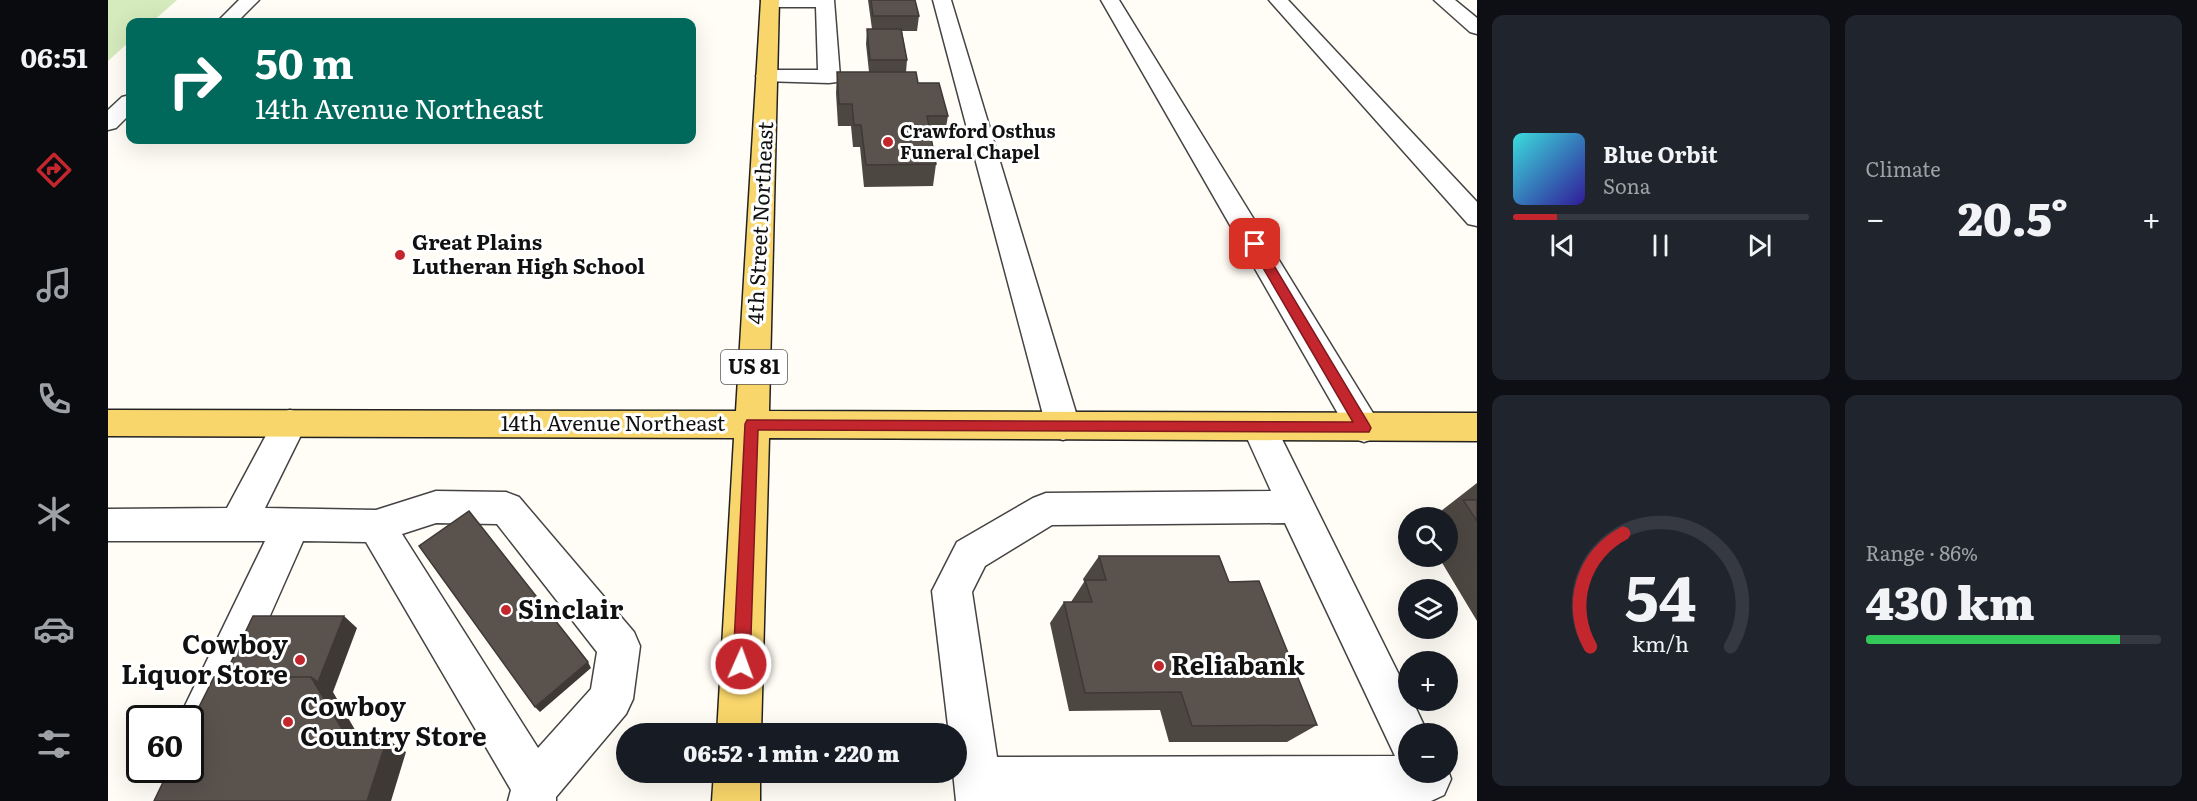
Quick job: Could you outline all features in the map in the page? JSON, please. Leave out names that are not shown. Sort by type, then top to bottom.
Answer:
[{"type":"main road","name":"4th Street Northeast","points":[[738,723],[770,0]]},
{"type":"main road","name":"14th Avenue Northeast","points":[[108,423],[1477,427]]},
{"type":"main road","points":[[736,801],[737,783]]},
{"type":"street","points":[[230,18],[250,0]]},
{"type":"street","points":[[767,76],[829,77],[825,1],[770,0]]},
{"type":"street","points":[[942,0],[1063,426]]},
{"type":"street","points":[[1110,0],[1364,428]]},
{"type":"street","points":[[1278,0],[1477,219]]},
{"type":"street","points":[[1443,0],[1477,28]]},
{"type":"street","points":[[108,123],[126,106]]},
{"type":"street","points":[[238,524],[290,423]]},
{"type":"street","points":[[1259,427],[1400,723]]},
{"type":"street","points":[[108,525],[376,526],[436,507],[507,508],[619,646],[611,699],[533,794],[376,526]]},
{"type":"street","points":[[1296,507],[1046,509],[970,554],[952,591],[978,791],[1398,780]]},
{"type":"street","points":[[204,714],[292,525]]},
{"type":"green space","points":[[108,0],[177,0],[157,18],[126,18],[126,45],[108,61]]},
{"type":"building","points":[[871,0],[915,0],[919,16],[873,16]]},
{"type":"building","points":[[867,29],[901,29],[907,60],[870,60]]},
{"type":"building","name":"Crawford Osthus Funeral Chapel","points":[[837,72],[916,72],[918,83],[939,83],[948,116],[927,116],[936,164],[866,165],[861,125],[854,125],[852,104],[839,104]]},
{"type":"building","points":[[1463,500],[1477,500],[1477,521]]},
{"type":"building","name":"Sinclair","points":[[469,511],[588,662],[535,707],[419,546]]},
{"type":"building","name":"Reliabank","points":[[1099,556],[1219,556],[1229,582],[1259,581],[1317,725],[1192,726],[1181,692],[1085,693],[1064,602],[1092,602],[1085,580],[1106,580]]},
{"type":"building","name":"Cowboy Liquor Store","points":[[253,616],[344,616],[318,682],[311,677],[224,677]]},
{"type":"building","name":"Cowboy Country Store","points":[[214,677],[311,677],[348,739],[387,739],[367,801],[154,801],[163,783],[204,783],[204,705],[200,705]]},
{"type":"place","name":"Crawford Osthus Funeral Chapel","points":[[888,142]]},
{"type":"place","name":"Great Plains Lutheran High School","points":[[400,255]]},
{"type":"place","name":"Sinclair","points":[[506,610]]},
{"type":"place","name":"Cowboy Liquor Store","points":[[300,660]]},
{"type":"place","name":"Reliabank","points":[[1159,666]]},
{"type":"place","name":"Cowboy Country Store","points":[[288,722]]},
{"type":"route","points":[[741,664],[752,424],[1364,428],[1255,244]]}]
